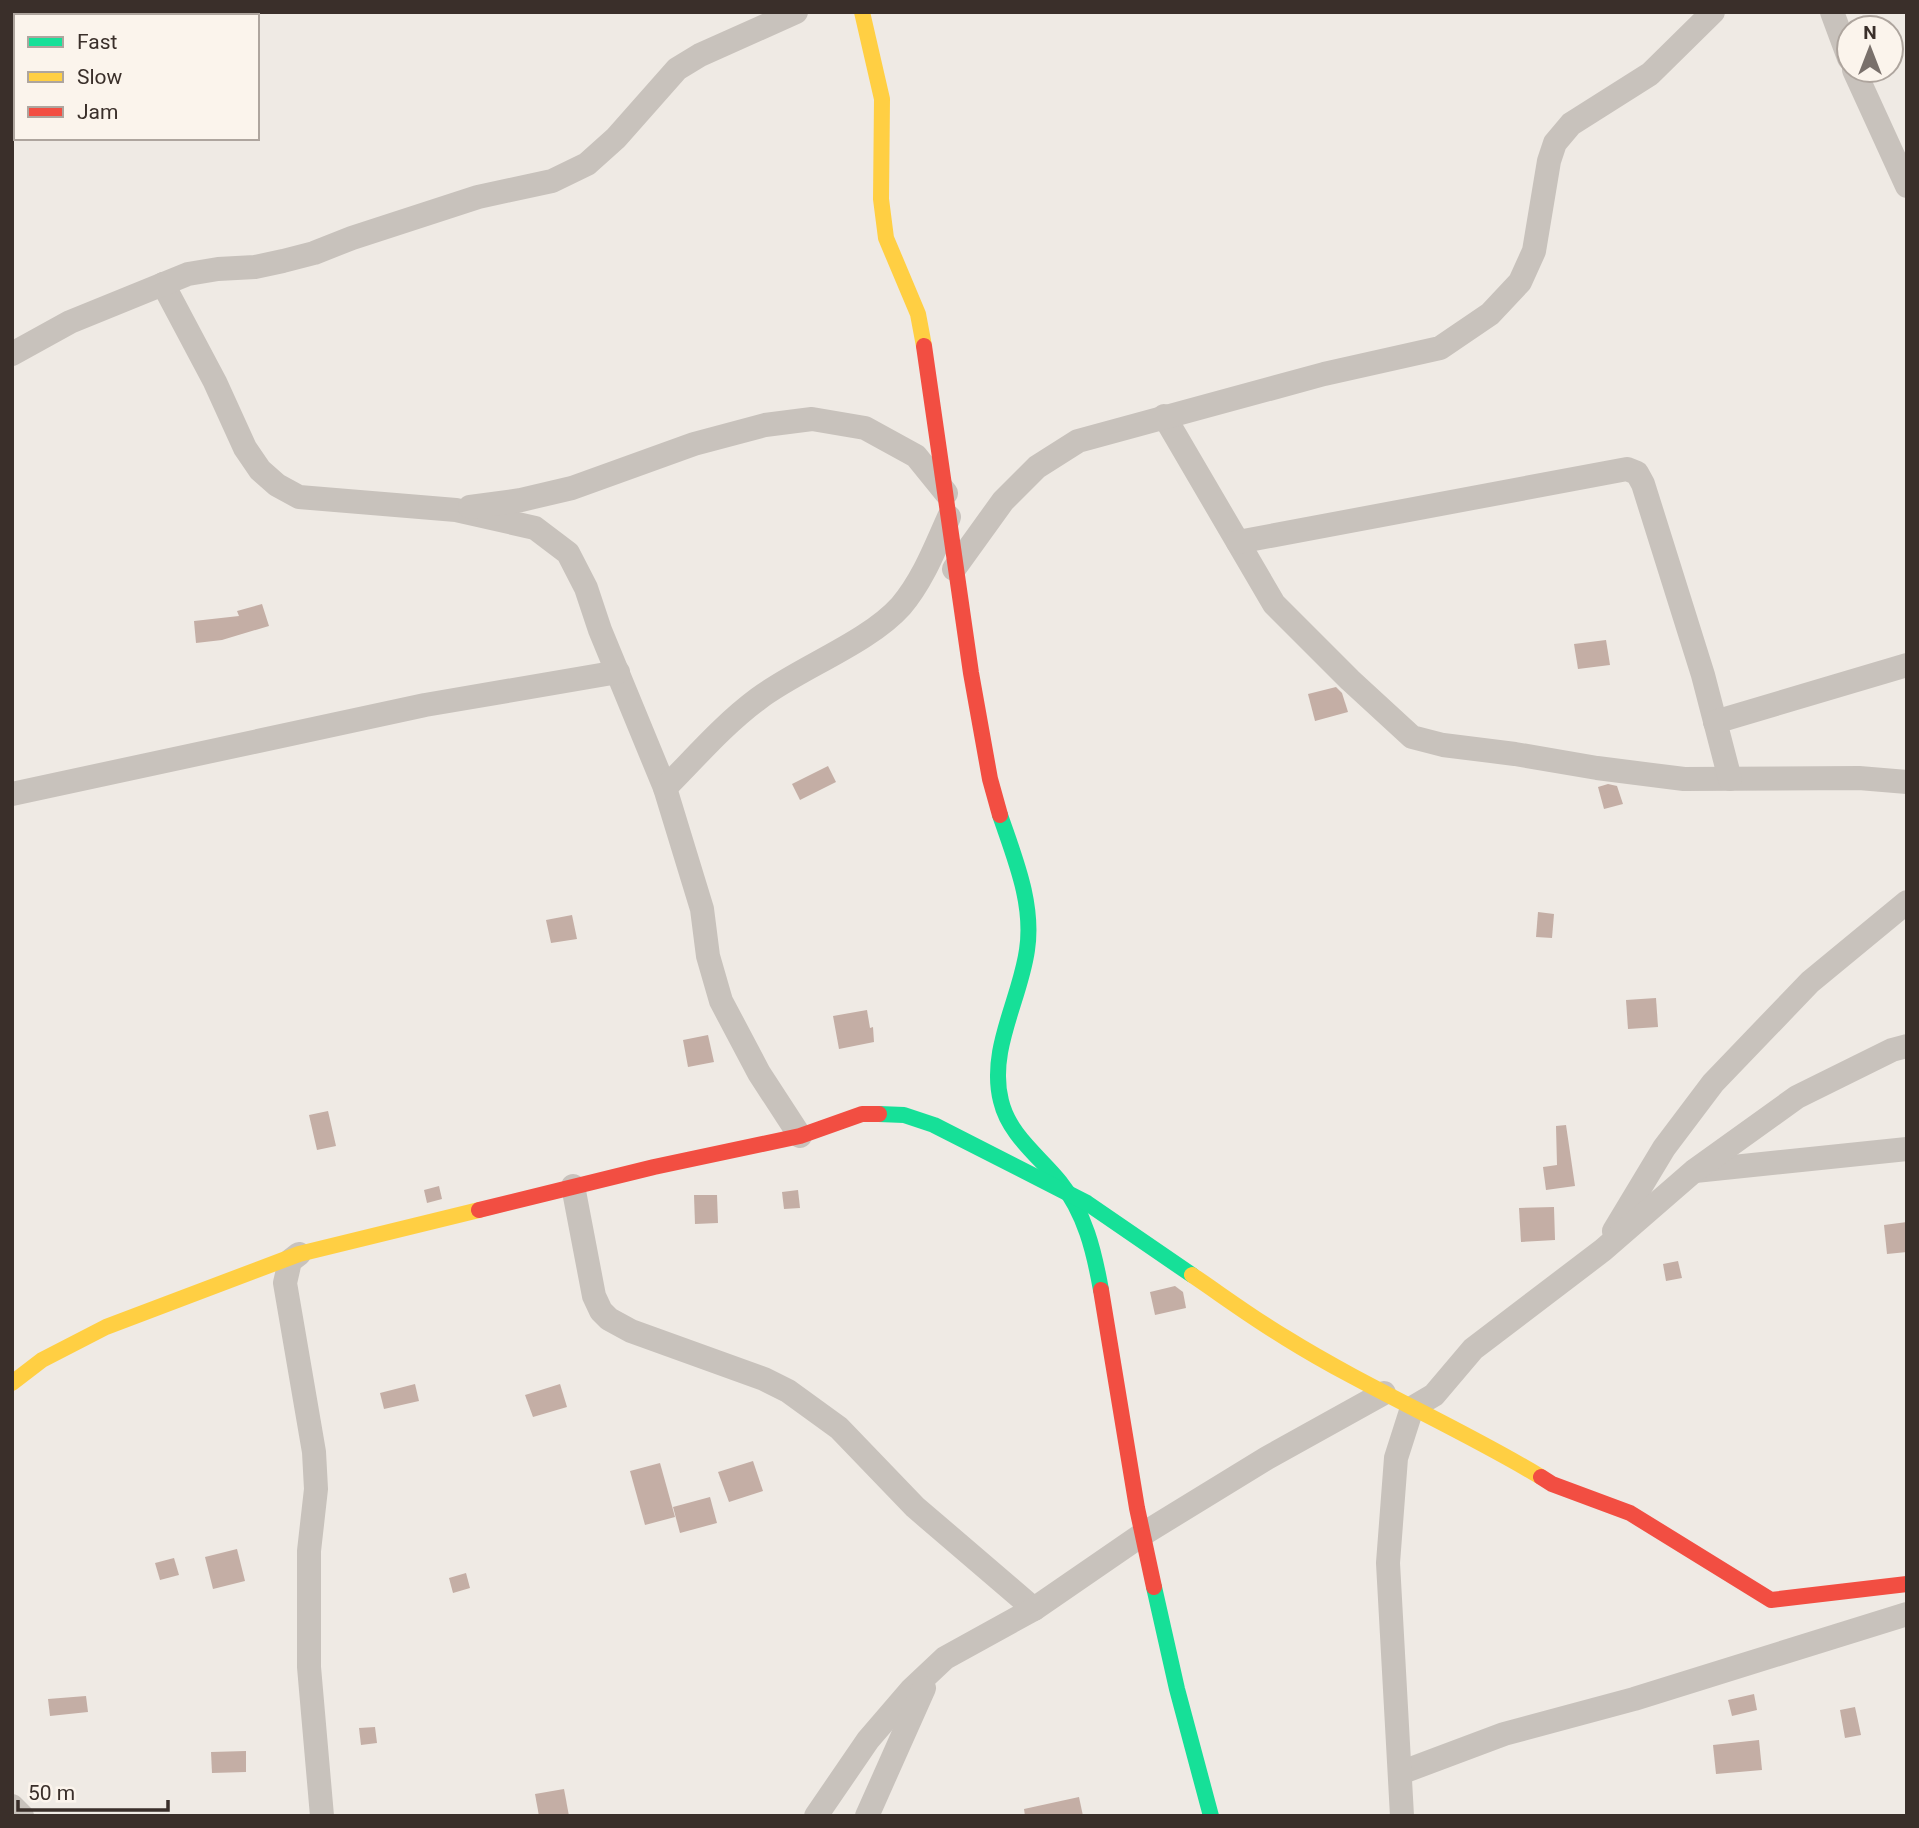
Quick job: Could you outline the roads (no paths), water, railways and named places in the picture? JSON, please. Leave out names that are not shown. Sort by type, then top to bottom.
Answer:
[{"type":"street","points":[[12,354],[70,322],[188,274],[255,267],[293,259],[478,197],[552,181],[587,164],[616,138],[677,69],[700,55],[796,12]]},
{"type":"street","points":[[862,12],[882,99],[881,199],[886,238],[918,314],[948,505],[954,569],[991,782],[1024,894],[1029,927],[1026,960],[1012,1001],[997,1070],[1001,1100],[1007,1121],[1068,1193],[1088,1231],[1095,1256],[1143,1534],[1177,1689],[1210,1816]]},
{"type":"street","points":[[954,569],[1003,501],[1037,467],[1078,441],[1324,374],[1440,348],[1490,314],[1520,282],[1534,251],[1549,161],[1555,143],[1571,124],[1650,74],[1713,12]]},
{"type":"street","points":[[1860,84],[1907,186]]},
{"type":"street","points":[[163,284],[215,382],[245,448],[260,470],[277,485],[299,497],[456,510],[536,528],[568,553],[586,588],[665,788],[702,909],[708,956],[721,1001],[759,1073],[800,1136]]},
{"type":"street","points":[[1164,416],[1274,604],[1412,737],[1443,745],[1684,779],[1859,778],[1907,782]]},
{"type":"street","points":[[456,510],[521,500],[572,488],[694,444],[765,425],[812,419],[865,428],[916,456],[948,505]]},
{"type":"street","points":[[1238,542],[1627,469],[1637,473],[1643,484],[1695,649],[1730,779]]},
{"type":"street","points":[[665,788],[731,720],[785,680],[868,632],[899,607],[922,576],[948,505]]},
{"type":"street","points":[[1715,722],[1907,665]]},
{"type":"street","points":[[12,794],[425,705],[618,673]]},
{"type":"street","points":[[1603,1250],[1664,1147],[1713,1083],[1810,982],[1907,902]]},
{"type":"street","points":[[1402,1816],[1388,1563],[1396,1458],[1412,1408],[1434,1395],[1473,1349],[1603,1250],[1694,1171],[1797,1097],[1892,1050],[1907,1046]]},
{"type":"street","points":[[12,1383],[42,1360],[106,1327],[299,1254],[510,1204],[573,1186],[800,1136],[862,1114],[904,1115],[933,1125],[1087,1203],[1285,1338],[1412,1408],[1498,1451],[1552,1484],[1630,1513],[1771,1600],[1907,1584]]},
{"type":"street","points":[[1694,1171],[1907,1149]]},
{"type":"street","points":[[573,1186],[594,1296],[601,1311],[609,1319],[631,1331],[764,1379],[788,1391],[839,1428],[915,1507],[1034,1609]]},
{"type":"street","points":[[299,1254],[290,1261],[285,1283],[314,1452],[316,1489],[309,1551],[309,1667],[322,1816]]},
{"type":"street","points":[[816,1816],[868,1740],[911,1690],[946,1658],[1034,1609],[1143,1534],[1267,1458],[1384,1393]]},
{"type":"street","points":[[1400,1773],[1503,1734],[1634,1699],[1907,1614]]},
{"type":"street","points":[[867,1816],[931,1672]]},
{"type":"street","points":[[12,1805],[22,1816]]}]
